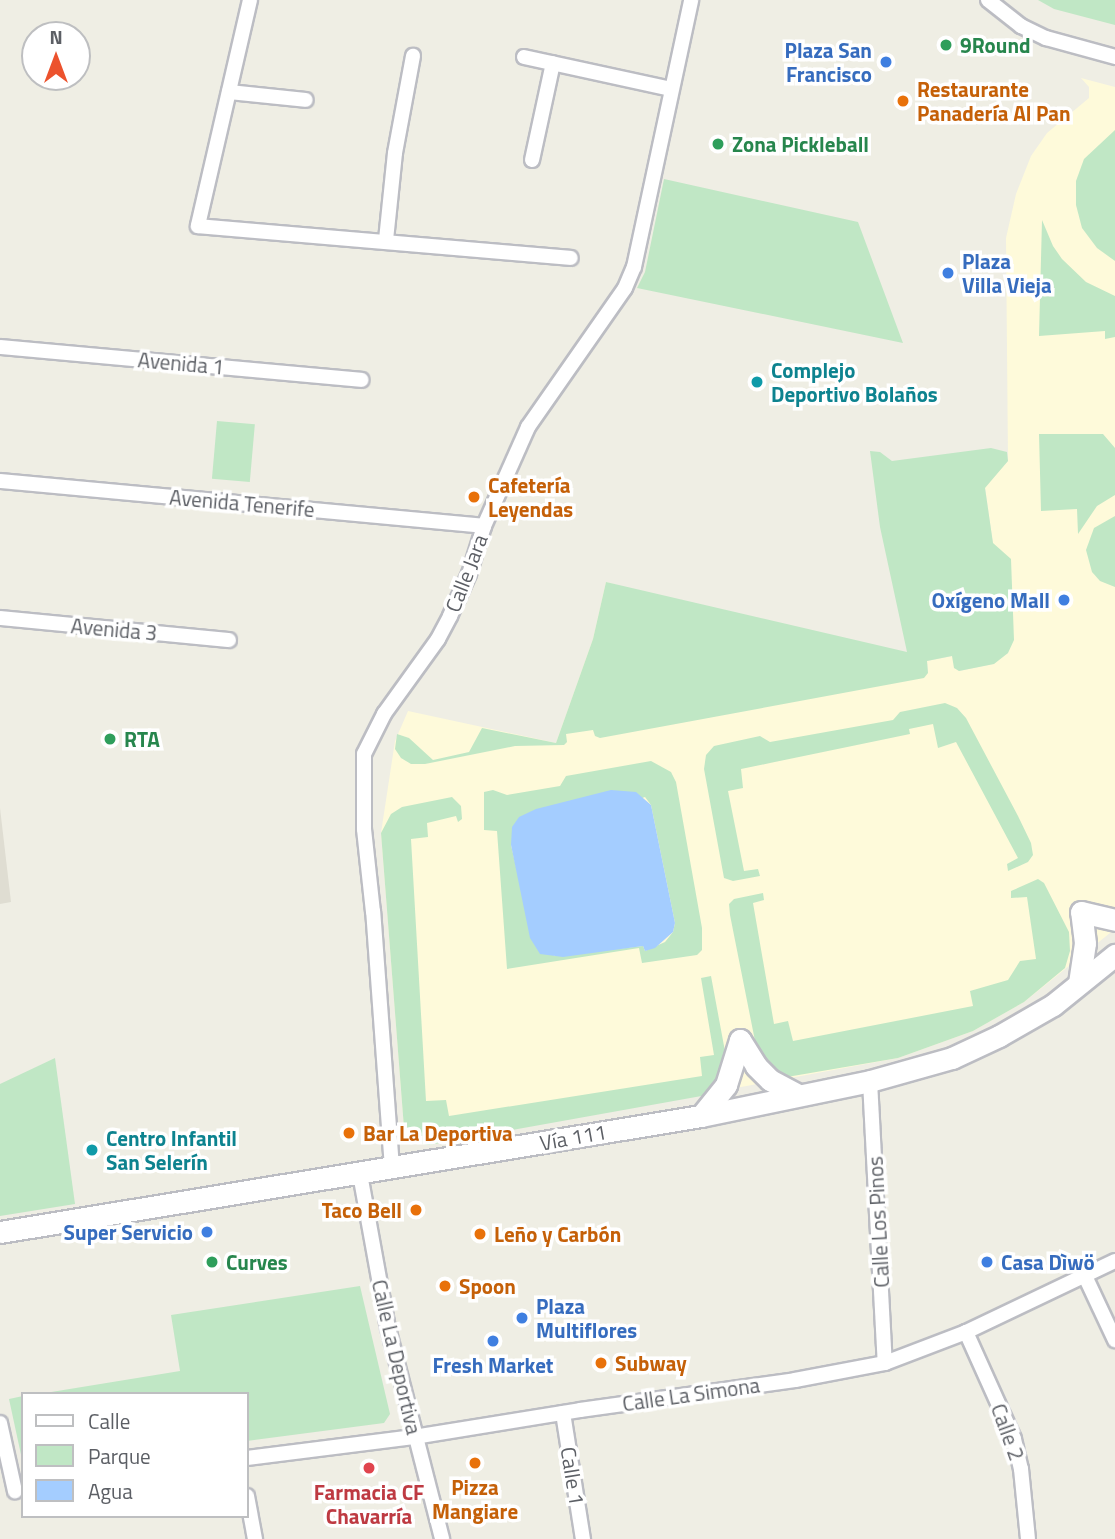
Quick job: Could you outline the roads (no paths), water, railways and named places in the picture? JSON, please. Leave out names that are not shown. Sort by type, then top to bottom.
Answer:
[{"type":"main road","points":[[1079,983],[1085,943],[1081,912],[1115,920]]},
{"type":"main road","name":"Vía 111","points":[[0,1232],[701,1116],[870,1082],[952,1058],[980,1046],[1053,1005],[1115,955]]},
{"type":"main road","points":[[701,1116],[726,1085],[740,1040],[763,1073],[798,1095]]},
{"type":"street","points":[[250,0],[198,226],[572,258]]},
{"type":"street","name":"Calle Jara","points":[[392,1168],[373,912],[364,829],[362,761],[384,715],[438,639],[450,617],[469,573],[484,526],[543,402],[625,288],[634,267],[691,0]]},
{"type":"street","points":[[988,0],[1021,26],[1046,38],[1115,57]]},
{"type":"street","points":[[386,240],[395,153],[413,56]]},
{"type":"street","points":[[524,57],[671,89]]},
{"type":"street","points":[[532,160],[553,63]]},
{"type":"street","points":[[229,92],[306,100]]},
{"type":"street","name":"Avenida 1","points":[[0,347],[361,380]]},
{"type":"street","name":"Avenida Tenerife","points":[[0,481],[484,526]]},
{"type":"street","name":"Avenida 3","points":[[0,618],[229,640]]},
{"type":"street","name":"Calle Los Pinos","points":[[870,1082],[885,1363]]},
{"type":"street","name":"Calle La Deportiva","points":[[360,1174],[388,1328],[442,1539]]},
{"type":"street","name":"Calle La Simona","points":[[248,1458],[414,1437],[795,1380],[885,1363],[965,1332],[1115,1261]]},
{"type":"street","points":[[1085,1276],[1115,1340]]},
{"type":"street","name":"Calle 2","points":[[965,1332],[1014,1439],[1021,1469],[1028,1539]]},
{"type":"street","name":"Calle 1","points":[[563,1413],[583,1539]]},
{"type":"street","points":[[0,1423],[19,1491],[0,1497]]},
{"type":"street","points":[[248,1501],[255,1539]]},
{"type":"water","points":[[611,790],[636,792],[651,805],[675,923],[673,932],[655,948],[645,951],[643,946],[563,957],[540,954],[530,938],[511,845],[512,827],[519,817],[536,809]]},
{"type":"place","name":"9Round","points":[[946,45]]},
{"type":"place","name":"Plaza San Francisco","points":[[886,62]]},
{"type":"place","name":"Restaurante Panadería Al Pan","points":[[903,101]]},
{"type":"place","name":"Zona Pickleball","points":[[718,144]]},
{"type":"place","name":"Plaza Villa Vieja","points":[[948,273]]},
{"type":"place","name":"Complejo Deportivo Bolaños","points":[[757,382]]},
{"type":"place","name":"Cafetería Leyendas","points":[[474,497]]},
{"type":"place","name":"Oxígeno Mall","points":[[1064,600]]},
{"type":"place","name":"RTA","points":[[110,739]]},
{"type":"place","name":"Bar La Deportiva","points":[[349,1133]]},
{"type":"place","name":"Centro Infantil San Selerín","points":[[92,1150]]},
{"type":"place","name":"Taco Bell","points":[[416,1210]]},
{"type":"place","name":"Super Servicio","points":[[207,1232]]},
{"type":"place","name":"Leño y Carbón","points":[[480,1234]]},
{"type":"place","name":"Curves","points":[[212,1262]]},
{"type":"place","name":"Casa Dìwö","points":[[987,1262]]},
{"type":"place","name":"Spoon","points":[[445,1286]]},
{"type":"place","name":"Plaza Multiflores","points":[[522,1318]]},
{"type":"place","name":"Fresh Market","points":[[493,1341]]},
{"type":"place","name":"Subway","points":[[601,1363]]},
{"type":"place","name":"Pizza Mangiare","points":[[475,1463]]},
{"type":"place","name":"Farmacia CF Chavarría","points":[[369,1468]]}]
